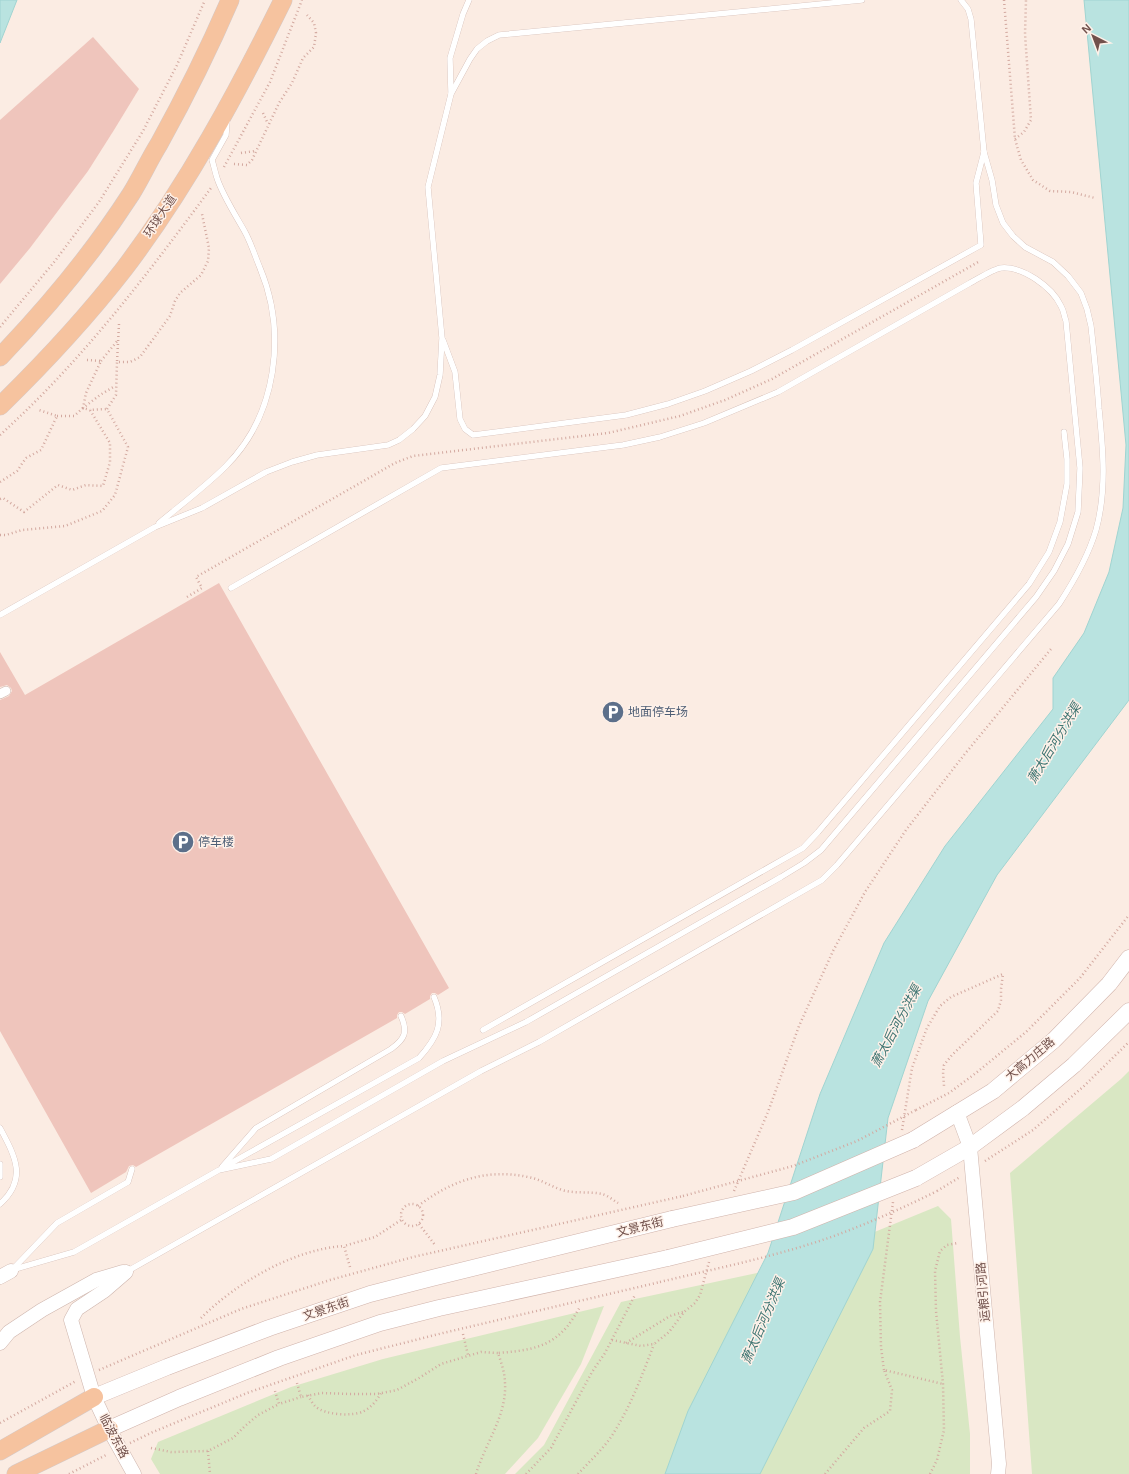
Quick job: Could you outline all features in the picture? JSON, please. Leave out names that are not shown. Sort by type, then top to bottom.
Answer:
[{"type":"main road","points":[[0,357],[44,309],[71,276],[103,234],[131,193],[179,106],[230,0]]},
{"type":"main road","name":"环球大道","points":[[0,406],[66,339],[124,268],[178,189],[228,107],[247,73],[282,0]]},
{"type":"main road","name":"大高力庄路","points":[[913,1140],[993,1091],[1054,1040],[1109,984],[1129,958]]},
{"type":"main road","points":[[16,1474],[109,1429],[179,1398],[272,1361],[380,1323],[439,1308],[668,1258],[793,1227],[916,1178],[970,1147],[1023,1108],[1074,1065],[1129,1011]]},
{"type":"main road","name":"文景东街","points":[[0,1451],[94,1397],[166,1367],[247,1336],[370,1294],[672,1219],[794,1192],[913,1140]]},
{"type":"street","name":"运粮引河路","points":[[957,1112],[970,1147],[999,1464],[998,1474]]},
{"type":"street","points":[[0,1342],[10,1332],[49,1307],[96,1280],[126,1272]]},
{"type":"street","name":"临波东路","points":[[126,1272],[104,1291],[77,1309],[71,1320],[94,1397],[109,1429],[134,1474]]},
{"type":"lane","points":[[451,94],[450,58],[463,14],[469,0]]},
{"type":"lane","points":[[0,615],[155,527],[202,508],[266,472],[292,462],[317,455],[388,445],[400,440],[425,416],[434,397],[440,375],[442,338],[428,187],[451,94],[477,49],[487,41],[499,35],[862,0]]},
{"type":"lane","points":[[126,1272],[481,1071],[539,1042],[822,880],[842,860],[1059,604],[1072,585],[1084,561],[1096,531],[1104,472],[1092,326],[1081,293],[1068,276],[1053,262],[1026,247],[1013,236],[1003,223],[996,205],[992,180],[984,152],[971,19],[968,9],[961,0]]},
{"type":"lane","points":[[155,527],[227,465],[247,440],[262,411],[271,381],[276,337],[272,306],[261,270],[246,234],[217,179],[212,160],[226,135],[228,107]]},
{"type":"lane","points":[[442,338],[455,372],[460,419],[465,430],[473,435],[626,415],[668,404],[705,391],[758,368],[981,245],[976,183],[984,152]]},
{"type":"lane","points":[[219,1170],[271,1159],[443,1061],[526,1022],[781,877],[804,863],[821,850],[1036,597],[1054,571],[1068,544],[1078,512],[1080,468],[1066,321],[1062,306],[1054,294],[1043,284],[1029,275],[1010,268],[1000,268],[970,283],[778,392],[704,423],[660,437],[623,445],[442,468],[232,588]]},
{"type":"lane","points":[[483,1030],[803,848],[1029,584],[1048,552],[1060,522],[1067,484],[1067,459],[1064,432]]},
{"type":"lane","points":[[6,1274],[74,1252],[419,1058],[430,1046],[437,1033],[439,1009],[434,997]]},
{"type":"lane","points":[[219,1170],[256,1128],[391,1049],[401,1041],[405,1032],[404,1022],[401,1016]]},
{"type":"lane","points":[[0,1128],[12,1151],[18,1170],[12,1190],[0,1204]]},
{"type":"lane","points":[[0,1164],[0,1177]]},
{"type":"lane","points":[[6,1274],[57,1223],[128,1182],[132,1170]]},
{"type":"path","points":[[0,326],[55,262],[99,202],[143,131],[177,65],[205,0]]},
{"type":"path","points":[[1004,0],[1015,139],[1021,160],[1033,180],[1050,191],[1071,192],[1095,198]]},
{"type":"path","points":[[1015,139],[1024,132],[1031,120],[1025,34],[1026,0]]},
{"type":"path","points":[[234,164],[247,165],[252,160],[255,151],[292,83],[303,58],[314,47],[316,33],[314,23],[307,15]]},
{"type":"path","points":[[263,113],[269,125]]},
{"type":"path","points":[[241,153],[255,151]]},
{"type":"path","points":[[117,362],[130,362],[140,357],[170,316],[175,301],[180,293],[201,275],[208,261],[210,248],[202,214]]},
{"type":"path","points":[[107,409],[116,395],[115,386],[119,324]]},
{"type":"path","points":[[83,408],[86,393],[101,361],[118,340]]},
{"type":"path","points":[[87,360],[101,361]]},
{"type":"path","points":[[39,410],[57,416],[74,416],[100,395],[115,386]]},
{"type":"path","points":[[83,408],[90,410],[107,409]]},
{"type":"path","points":[[0,535],[6,535],[22,530],[65,526],[102,510],[114,495],[128,447],[107,409]]},
{"type":"path","points":[[0,499],[3,498],[24,512],[58,485],[72,490],[86,485],[103,486],[110,462],[110,443],[90,410]]},
{"type":"path","points":[[0,482],[17,471],[26,458],[41,450],[57,416]]},
{"type":"path","points":[[188,597],[202,588],[196,577],[288,524]]},
{"type":"path","points":[[734,1192],[768,1112],[799,1026],[833,951],[865,892],[910,824],[1051,648]]},
{"type":"path","points":[[683,1196],[793,1166],[857,1141],[949,1093],[1026,1032],[1080,978],[1129,915]]},
{"type":"path","points":[[153,1432],[247,1393],[356,1355],[450,1331],[770,1256],[833,1236],[887,1215],[937,1191],[972,1170],[1032,1130],[1084,1086],[1129,1042]]},
{"type":"path","points":[[418,1206],[434,1194],[450,1186],[489,1174],[512,1174],[528,1177],[562,1190],[603,1194],[618,1203]]},
{"type":"path","points":[[413,1204],[418,1206],[422,1210],[424,1216],[419,1224],[411,1227],[405,1225],[401,1220],[400,1214],[402,1209],[407,1205],[413,1204]]},
{"type":"path","points":[[201,1318],[216,1303],[235,1289],[260,1274],[308,1253],[332,1246],[344,1246],[375,1237],[401,1220]]},
{"type":"path","points":[[419,1224],[435,1245]]},
{"type":"path","points":[[930,1474],[937,1460],[944,1430],[943,1384],[936,1311],[935,1271],[940,1251],[947,1246],[958,1243]]},
{"type":"path","points":[[344,1246],[350,1267]]},
{"type":"path","points":[[612,1340],[641,1346],[654,1344],[669,1332],[684,1312],[695,1304],[700,1295],[710,1258]]},
{"type":"path","points":[[526,1474],[551,1448],[592,1372],[605,1353],[634,1295]]},
{"type":"path","points":[[151,1448],[171,1452],[208,1451],[233,1438],[258,1415],[279,1404],[301,1397],[322,1393],[382,1393],[397,1390],[441,1364],[468,1355],[481,1352],[519,1352],[546,1345],[563,1332],[580,1307]]},
{"type":"path","points":[[626,1343],[670,1316],[684,1312]]},
{"type":"path","points":[[463,1334],[468,1355]]},
{"type":"path","points":[[578,1474],[610,1438],[624,1415],[637,1389],[654,1344]]},
{"type":"path","points":[[476,1474],[500,1416],[505,1397],[505,1382],[498,1353]]},
{"type":"path","points":[[825,1474],[864,1428],[890,1411],[892,1390],[884,1370],[943,1384]]},
{"type":"path","points":[[297,1383],[301,1397]]},
{"type":"path","points":[[275,1391],[279,1404]]},
{"type":"path","points":[[308,1396],[316,1407],[321,1410],[351,1415],[365,1411],[382,1393]]},
{"type":"path","points":[[208,1451],[210,1474]]},
{"type":"green space","points":[[1129,1071],[1129,1474],[1032,1474],[1010,1173]]},
{"type":"green space","points":[[938,1206],[951,1219],[960,1337],[970,1434],[970,1474],[515,1474],[544,1445],[621,1302],[794,1265]]},
{"type":"green space","points":[[604,1306],[581,1364],[538,1438],[505,1474],[160,1474],[151,1459],[158,1442],[291,1387],[383,1359]]},
{"type":"water","points":[[0,0],[17,0],[0,43]]},
{"type":"water","name":"萧太后河分洪渠","points":[[1084,0],[1129,0],[1129,700],[997,875],[928,1001],[888,1118],[873,1249],[760,1474],[665,1474],[688,1411],[768,1253],[820,1094],[884,943],[945,846],[1053,709],[1053,678],[1084,633],[1109,572],[1123,508],[1126,445]]},
{"type":"building","points":[[93,37],[139,89],[88,171],[30,248],[0,284],[0,120]]},
{"type":"building","name":"停车楼","points":[[219,583],[449,988],[438,995],[432,993],[430,999],[405,1014],[399,1012],[397,1018],[136,1167],[133,1165],[129,1166],[126,1172],[91,1193],[0,1031],[0,700],[9,696],[12,691],[7,685],[0,687],[0,652],[25,695]]},
{"type":"place","name":"地面停车场","points":[[613,712]]},
{"type":"place","name":"停车楼","points":[[183,842]]}]
